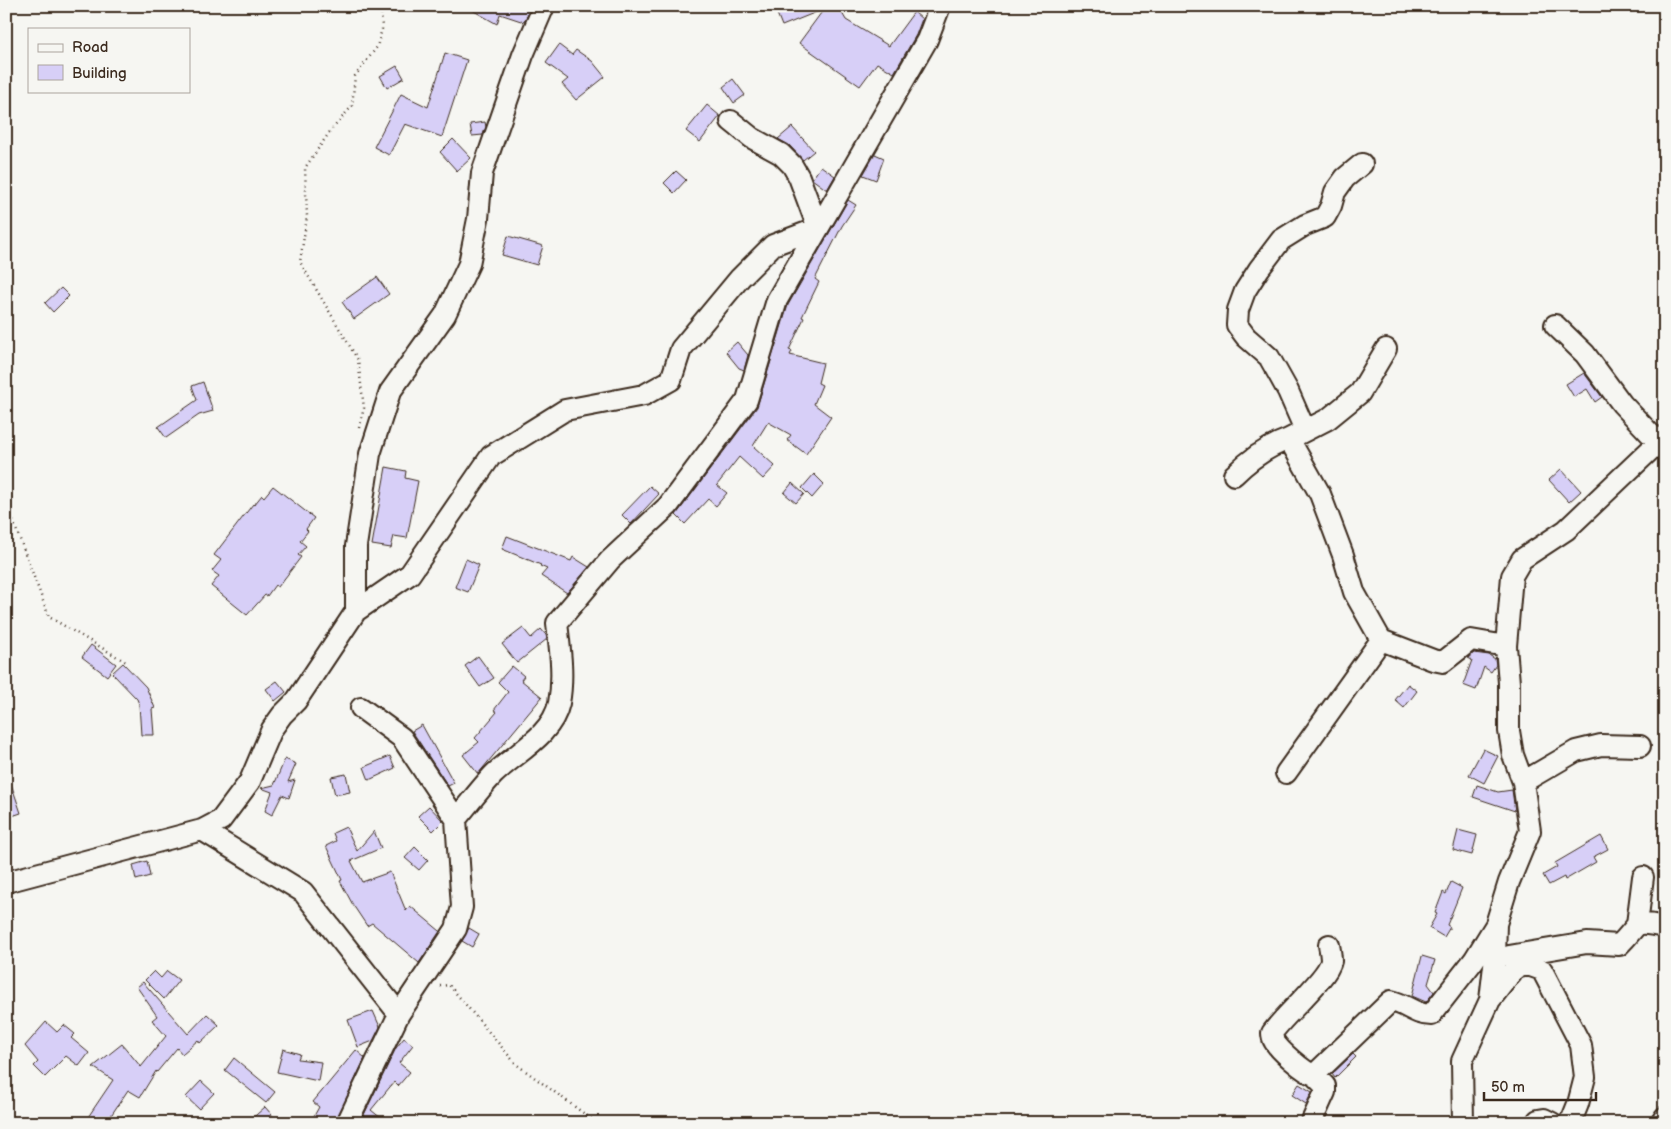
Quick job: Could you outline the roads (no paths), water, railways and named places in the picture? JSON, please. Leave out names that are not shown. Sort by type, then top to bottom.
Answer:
[{"type":"street","points":[[356,611],[356,546],[370,454],[390,392],[445,315],[468,264],[478,219],[482,173],[524,55],[544,6]]},
{"type":"street","points":[[456,819],[494,775],[524,750],[550,724],[559,704],[562,671],[557,623],[610,560],[668,506],[747,400],[777,300],[927,40],[940,6]]},
{"type":"street","points":[[731,121],[752,138],[781,154],[792,165],[799,178],[818,228]]},
{"type":"street","points":[[1362,164],[1345,178],[1335,192],[1325,217],[1305,225],[1281,240],[1259,268],[1245,291],[1238,310],[1237,325],[1246,337],[1268,357],[1288,391],[1297,435],[1343,555],[1354,592],[1382,640],[1433,660],[1443,662],[1471,640],[1506,646]]},
{"type":"street","points":[[6,882],[202,830],[221,820],[250,781],[272,729],[282,714],[296,702],[356,611],[410,574],[490,456],[565,410],[644,395],[671,380],[681,349],[747,272],[773,245],[818,228]]},
{"type":"street","points":[[1314,1075],[1391,1001],[1400,1002],[1420,1015],[1431,1016],[1474,960],[1496,924],[1509,882],[1530,830],[1524,782],[1513,755],[1508,731],[1510,683],[1506,646],[1512,576],[1522,559],[1566,530],[1662,440],[1622,404],[1585,354],[1555,325]]},
{"type":"street","points":[[1234,475],[1250,459],[1271,446],[1328,419],[1360,393],[1386,349]]},
{"type":"street","points":[[1286,773],[1382,640]]},
{"type":"street","points":[[347,1123],[399,1014],[456,930],[462,907],[456,819],[402,738],[361,708]]},
{"type":"street","points":[[1524,782],[1576,751],[1601,745],[1640,746]]},
{"type":"street","points":[[202,830],[303,892],[399,1014]]},
{"type":"street","points":[[1637,924],[1642,877]]},
{"type":"street","points":[[1495,957],[1587,944],[1619,944],[1637,924],[1644,922],[1665,927]]},
{"type":"street","points":[[1490,1000],[1495,957],[1496,924]]},
{"type":"street","points":[[1311,1123],[1325,1092],[1325,1086],[1314,1075],[1307,1073],[1297,1065],[1273,1040],[1272,1033],[1322,976],[1331,962],[1329,945]]},
{"type":"street","points":[[1463,1123],[1462,1060],[1490,1000],[1515,968],[1528,965],[1542,970],[1581,1045],[1585,1077],[1578,1104],[1572,1119],[1568,1123]]},
{"type":"street","points":[[1661,1123],[1665,1117]]},
{"type":"street","points":[[1536,1123],[1538,1120],[1544,1119],[1552,1123]]}]
